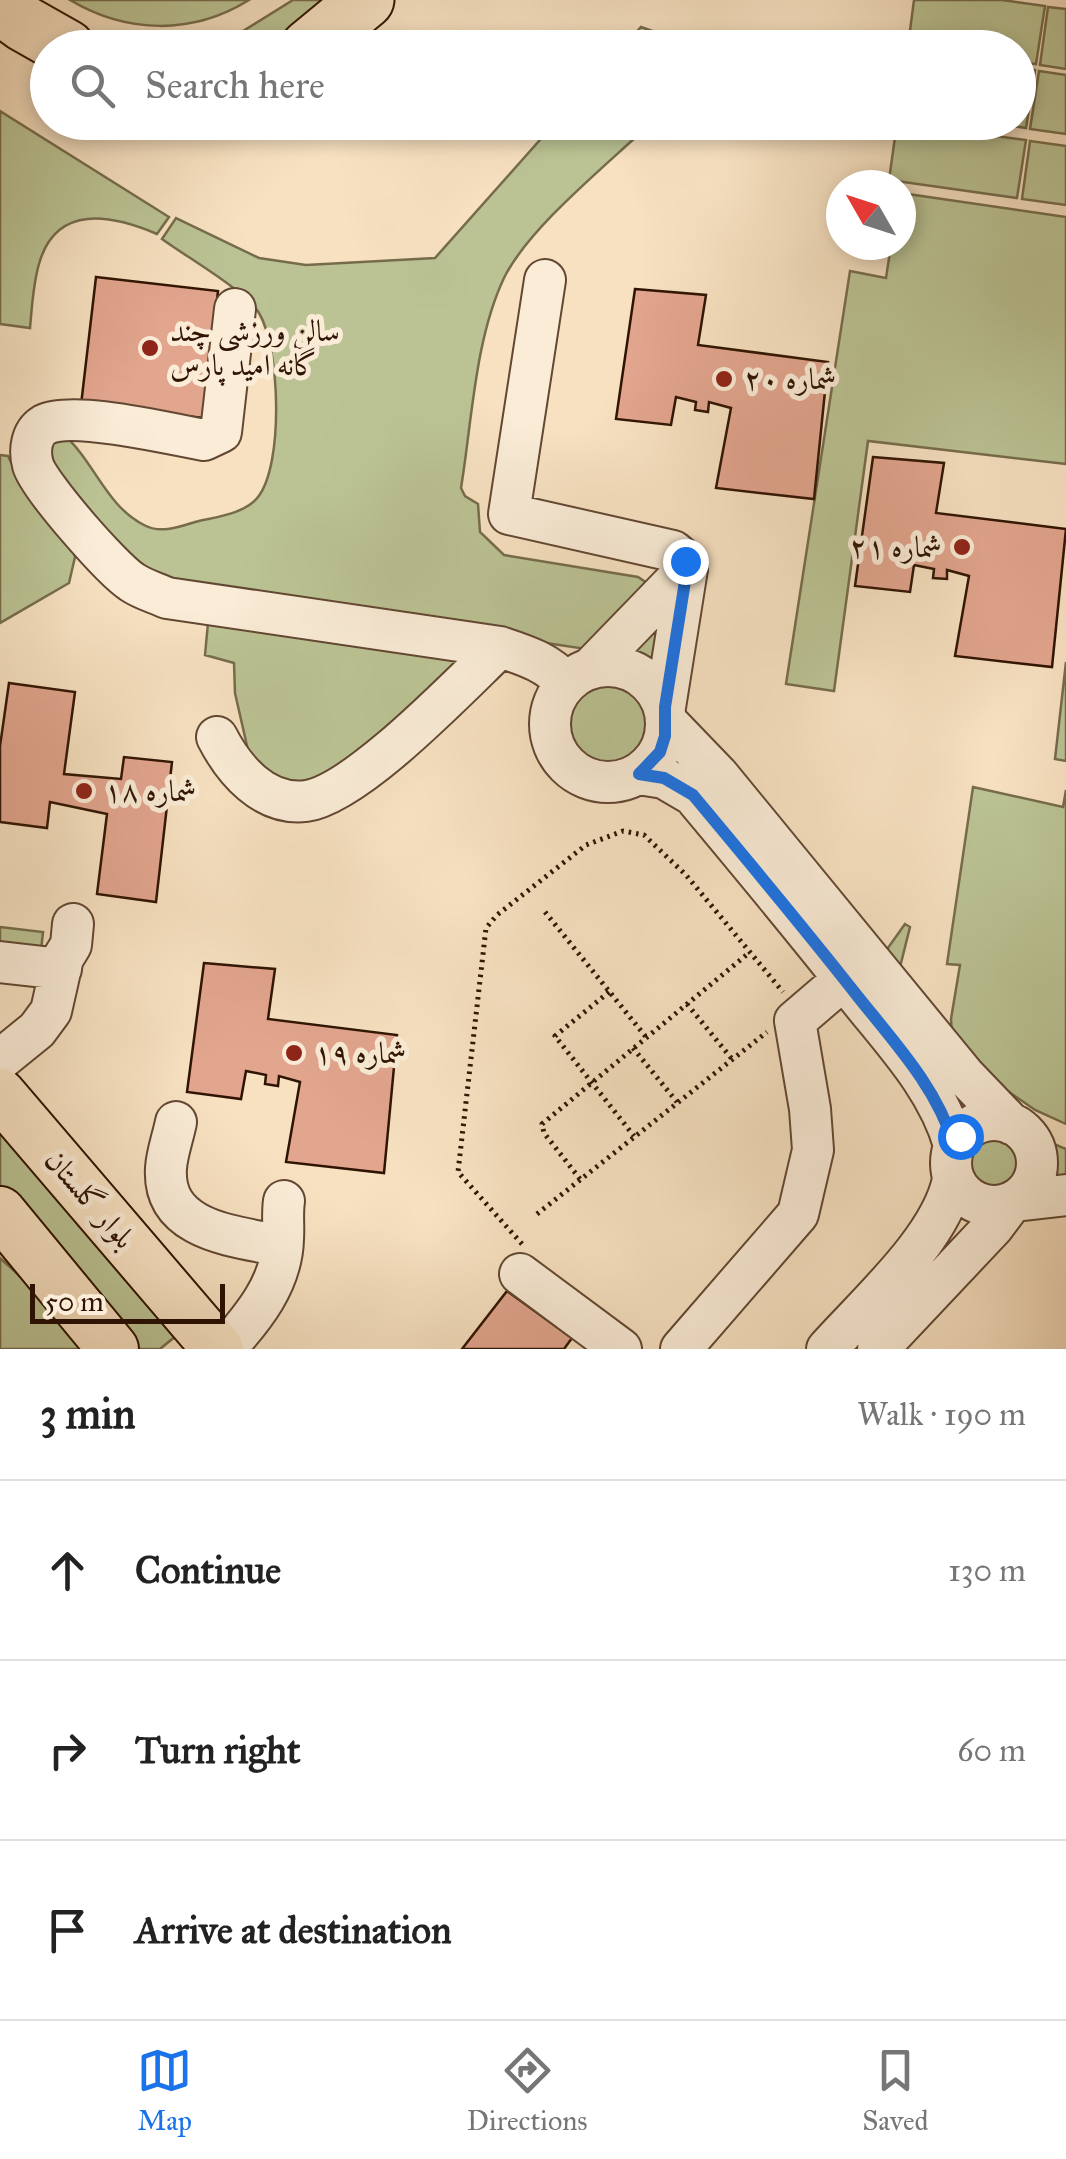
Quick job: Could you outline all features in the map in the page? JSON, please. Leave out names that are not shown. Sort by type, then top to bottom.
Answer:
[{"type":"highway","points":[[330,30],[366,0]]},
{"type":"highway","points":[[0,6],[36,30]]},
{"type":"main road","name":"بلوار گلستان","points":[[0,1094],[207,1345]]},
{"type":"main road","points":[[0,1212],[113,1349]]},
{"type":"street","points":[[545,280],[509,514],[673,551],[685,561],[687,569],[660,752],[639,774],[626,780],[594,781],[568,766],[558,754],[550,725],[552,710],[579,675],[687,569]]},
{"type":"street","points":[[234,309],[221,432],[204,440],[88,420],[56,420],[40,427],[30,445],[34,469],[104,557],[132,582],[167,598],[500,647],[579,675],[608,665],[637,672],[659,693],[666,714],[964,1075],[1032,1142],[1036,1168],[1033,1181],[878,1349]]},
{"type":"street","points":[[218,737],[240,774],[258,788],[284,800],[307,801],[356,776],[390,750],[500,647]]},
{"type":"street","points":[[639,774],[664,778],[693,795],[918,1072],[944,1115],[966,1197],[976,1204],[999,1206],[1066,1195]]},
{"type":"street","points":[[0,962],[63,944],[52,1011],[37,1030],[0,1060]]},
{"type":"street","points":[[681,1349],[798,1214],[813,1150],[796,1014],[844,979]]},
{"type":"street","points":[[827,1349],[936,1226],[950,1198],[954,1162],[969,1128],[1001,1120],[1017,1128],[1039,1128],[1066,1136]]},
{"type":"street","points":[[176,1122],[166,1169],[168,1186],[179,1209],[193,1224],[202,1228],[287,1222],[275,1278],[262,1304],[207,1345]]},
{"type":"street","points":[[522,1260],[621,1349]]},
{"type":"path","points":[[522,1260],[458,1172],[486,928],[586,844],[623,831],[644,835],[660,848],[750,952],[796,1014],[732,1059],[537,1214]]},
{"type":"path","points":[[545,912],[646,1037]]},
{"type":"path","points":[[580,1179],[544,1134],[542,1124],[750,952]]},
{"type":"path","points":[[609,992],[555,1036],[634,1136]]},
{"type":"path","points":[[687,1004],[732,1059]]},
{"type":"path","points":[[633,1048],[677,1102]]},
{"type":"green space","points":[[70,0],[249,0],[205,20],[160,26],[114,19]]},
{"type":"green space","points":[[293,0],[347,0],[309,30],[245,30]]},
{"type":"green space","points":[[914,0],[1002,0],[1045,6],[1036,64],[1036,30],[910,30]]},
{"type":"green space","points":[[1048,7],[1066,9],[1066,69],[1040,65]]},
{"type":"green space","points":[[1039,71],[1066,75],[1066,134],[1036,130]]},
{"type":"green space","points":[[0,111],[30,130],[30,140],[46,140],[169,217],[157,234],[104,219],[72,223],[58,231],[47,244],[39,264],[30,328],[0,324]]},
{"type":"green space","points":[[540,140],[632,140],[550,217],[504,278],[481,354],[461,488],[465,496],[478,504],[480,532],[504,555],[638,577],[647,583],[586,649],[170,587],[132,562],[40,453],[64,435],[120,507],[150,528],[176,528],[229,514],[258,497],[272,459],[275,434],[275,378],[266,330],[259,313],[242,295],[162,239],[176,218],[259,258],[306,265],[435,258]]},
{"type":"green space","points":[[895,140],[1026,140],[1017,198],[916,184],[916,170],[890,170]]},
{"type":"green space","points":[[1030,141],[1066,146],[1066,205],[1022,199]]},
{"type":"green space","points":[[916,195],[1066,217],[1066,464],[868,441],[834,691],[786,684],[850,271],[886,278],[889,260],[916,260]]},
{"type":"green space","points":[[0,455],[8,456],[23,487],[71,544],[75,557],[69,583],[0,623]]},
{"type":"green space","points":[[680,590],[668,687],[636,663],[606,657]]},
{"type":"green space","points":[[209,612],[488,650],[415,717],[299,791],[250,759],[235,693],[234,663],[205,655]]},
{"type":"green space","points":[[1066,662],[1066,761],[1055,759]]},
{"type":"green space","points":[[607,678],[639,691],[652,723],[639,755],[607,768],[575,755],[562,723],[575,691]]},
{"type":"green space","points":[[973,787],[1063,807],[1066,790],[1066,1124],[1035,1110],[999,1085],[952,1035],[960,965],[947,964]]},
{"type":"green space","points":[[905,924],[910,927],[900,967],[885,952]]},
{"type":"green space","points":[[0,927],[43,932],[41,951],[0,946]]},
{"type":"green space","points":[[0,1129],[182,1331],[160,1349],[133,1349],[0,1185]]},
{"type":"green space","points":[[994,1134],[1016,1143],[1025,1165],[1016,1187],[994,1196],[972,1187],[963,1165],[972,1143]]},
{"type":"green space","points":[[1035,1136],[1066,1149],[1066,1188],[1043,1178],[1042,1150]]},
{"type":"green space","points":[[0,1258],[32,1287],[81,1349],[0,1349]]},
{"type":"building","name":"سالن ورزشی چند گانه امید پارس","points":[[96,277],[218,291],[204,418],[81,405]]},
{"type":"building","name":"شماره ۲۰","points":[[635,289],[706,295],[698,345],[828,362],[814,499],[716,488],[731,408],[709,402],[708,412],[695,410],[696,402],[676,397],[671,425],[616,419]]},
{"type":"building","name":"شماره ۲۱","points":[[873,457],[944,463],[936,513],[1066,529],[1052,667],[955,656],[969,576],[947,570],[947,579],[933,578],[934,569],[914,565],[910,592],[855,586]]},
{"type":"building","name":"شماره ۱۸","points":[[9,683],[75,692],[64,774],[121,779],[124,757],[172,762],[156,902],[97,894],[107,814],[50,802],[47,828],[0,822],[0,746]]},
{"type":"building","name":"شماره ۱۹","points":[[204,963],[275,969],[268,1019],[397,1035],[384,1173],[286,1162],[300,1082],[279,1076],[278,1086],[265,1084],[266,1075],[246,1071],[241,1099],[187,1092]]},
{"type":"building","points":[[507,1291],[572,1338],[564,1349],[462,1349]]},
{"type":"place","name":"سالن ورزشی چند گانه امید پارس","points":[[150,348]]},
{"type":"place","name":"شماره ۲۰","points":[[724,379]]},
{"type":"place","name":"شماره ۲۱","points":[[962,547]]},
{"type":"place","name":"شماره ۱۸","points":[[84,791]]},
{"type":"place","name":"شماره ۱۹","points":[[294,1053]]},
{"type":"route","points":[[685,561],[687,569],[665,707],[665,736],[660,752],[639,774],[664,778],[693,795],[918,1072],[944,1115],[954,1145],[960,1136]]}]
